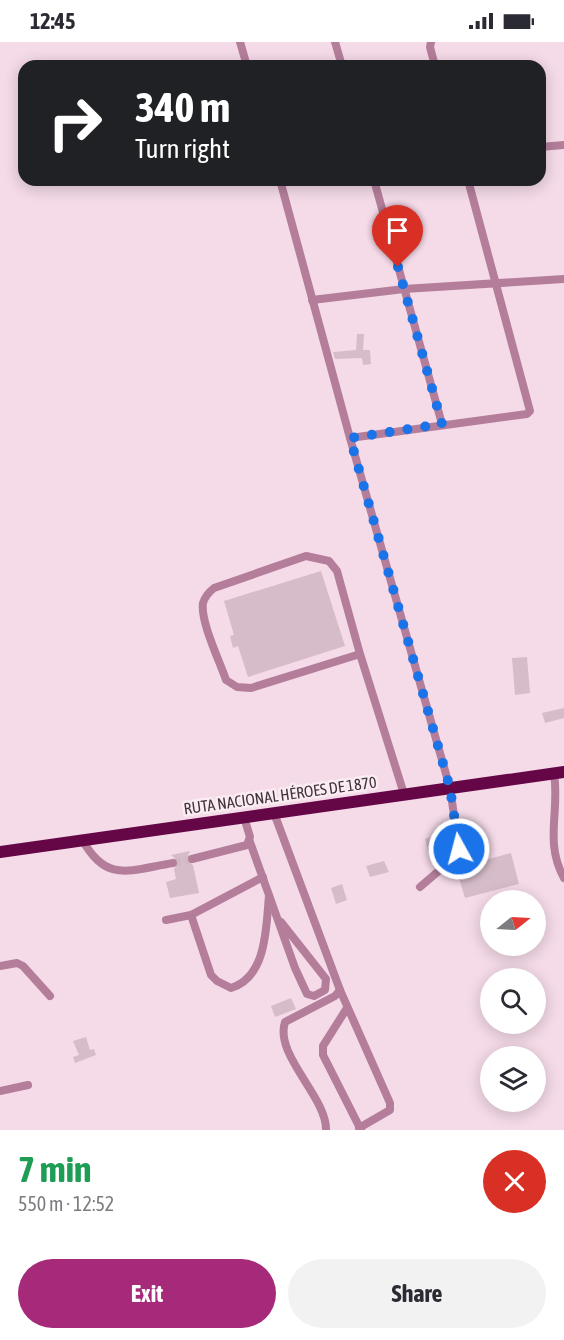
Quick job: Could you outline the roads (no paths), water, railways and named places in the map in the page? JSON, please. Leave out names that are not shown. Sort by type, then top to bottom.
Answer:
[{"type":"highway","name":"RUTA NACIONAL HÉROES DE 1870","points":[[0,852],[559,773]]},
{"type":"street","points":[[240,42],[245,60]]},
{"type":"street","points":[[335,42],[340,60]]},
{"type":"street","points":[[431,42],[433,60]]},
{"type":"street","points":[[546,146],[564,145]]},
{"type":"street","points":[[282,186],[350,438],[450,788],[459,849],[448,863],[420,887]]},
{"type":"street","points":[[376,186],[442,424]]},
{"type":"street","points":[[350,438],[527,414],[530,411],[498,284],[470,186]]},
{"type":"street","points":[[312,300],[404,289],[564,279]]},
{"type":"street","points":[[360,654],[250,688],[237,687],[226,681],[204,615],[203,603],[207,594],[214,588],[306,556],[329,561],[337,571],[360,654],[404,794]]},
{"type":"street","points":[[559,773],[551,838],[555,858],[564,878]]},
{"type":"street","points":[[274,813],[347,1008],[391,1106],[390,1110],[360,1129],[323,1054],[323,1046],[347,1008]]},
{"type":"street","points":[[244,817],[250,842],[281,922],[295,968],[307,994],[314,996],[325,990],[326,979],[281,922]]},
{"type":"street","points":[[82,839],[94,861],[117,872],[173,863]]},
{"type":"street","points":[[192,860],[242,847],[250,842]]},
{"type":"street","points":[[165,920],[191,915],[263,877]]},
{"type":"street","points":[[191,915],[211,975],[231,988],[239,986],[258,963],[263,949],[269,892]]},
{"type":"street","points":[[0,966],[17,963],[50,996]]},
{"type":"street","points":[[326,1130],[314,1098],[287,1045],[283,1028],[285,1022],[335,996],[340,990]]},
{"type":"street","points":[[0,1091],[28,1085]]},
{"type":"tunnel","points":[[173,863],[192,859]]}]
